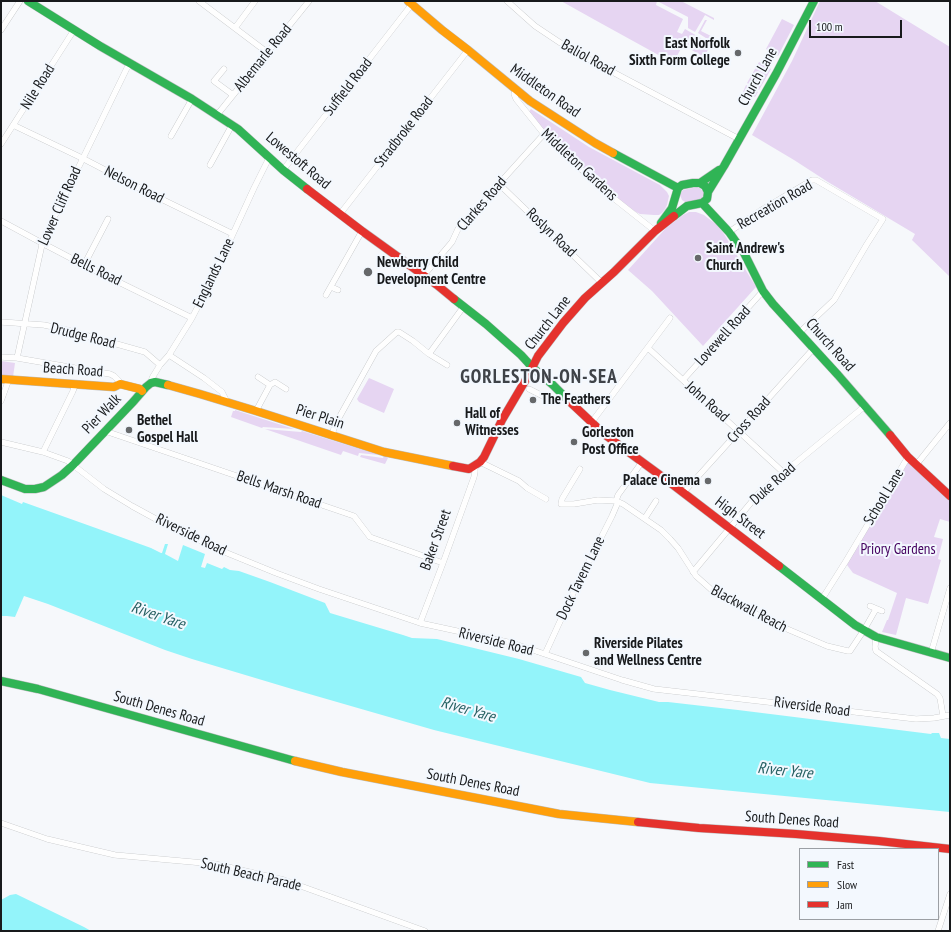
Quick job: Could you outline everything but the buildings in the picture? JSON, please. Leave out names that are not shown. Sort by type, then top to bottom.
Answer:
[{"type":"street","points":[[1,30],[20,1]]},
{"type":"street","name":"Lowestoft Road","points":[[28,1],[74,30],[192,99],[238,129],[283,170],[362,231],[424,275],[464,306],[504,339],[532,367]]},
{"type":"street","points":[[199,1],[268,52]]},
{"type":"street","points":[[235,28],[255,1]]},
{"type":"street","name":"Albemarle Road","points":[[218,115],[309,1]]},
{"type":"street","name":"Baliol Road","points":[[507,1],[535,26],[573,51],[739,139]]},
{"type":"street","name":"Church Lane","points":[[702,204],[707,199],[708,192],[777,72],[814,1]]},
{"type":"street","name":"Middleton Road","points":[[410,3],[530,101],[595,143],[677,192]]},
{"type":"street","name":"Suffield Road","points":[[283,170],[410,3]]},
{"type":"street","name":"Nile Road","points":[[1,144],[74,30]]},
{"type":"street","name":"Stradbroke Road","points":[[340,214],[468,50]]},
{"type":"street","name":"Lower Cliff Road","points":[[16,358],[42,243],[82,158],[127,68],[131,64]]},
{"type":"street","points":[[224,69],[214,81],[233,96]]},
{"type":"street","name":"Middleton Gardens","points":[[516,90],[514,94],[516,99],[544,134],[602,189],[655,231]]},
{"type":"street","points":[[171,136],[192,99]]},
{"type":"street","name":"Nelson Road","points":[[13,125],[233,234]]},
{"type":"street","points":[[210,165],[232,125]]},
{"type":"street","name":"Clarkes Road","points":[[424,275],[452,242],[458,229],[544,134]]},
{"type":"street","name":"Englands Lane","points":[[151,383],[152,378],[160,365],[169,355],[192,318],[215,273],[269,158]]},
{"type":"street","name":"Church Lane","points":[[655,231],[672,208],[677,192],[682,185],[700,183],[724,166]]},
{"type":"street","name":"Recreation Road","points":[[729,232],[763,209],[812,180],[816,180],[883,219],[834,300],[800,332]]},
{"type":"street","points":[[700,183],[705,186],[708,192]]},
{"type":"street","name":"Roslyn Road","points":[[500,184],[602,283]]},
{"type":"street","points":[[677,192],[677,201],[681,204],[687,206],[702,204]]},
{"type":"street","name":"Church Road","points":[[702,204],[729,232],[744,253],[763,291],[774,304],[908,457],[950,496]]},
{"type":"street","name":"Church Lane","points":[[532,367],[538,356],[563,323],[585,298],[655,231],[687,206]]},
{"type":"street","points":[[84,264],[108,219]]},
{"type":"street","name":"Bells Road","points":[[1,221],[192,318]]},
{"type":"street","points":[[326,295],[362,231]]},
{"type":"street","points":[[331,287],[338,290]]},
{"type":"street","name":"Lovewell Road","points":[[683,380],[763,291]]},
{"type":"street","points":[[429,354],[464,306]]},
{"type":"street","points":[[591,423],[670,318]]},
{"type":"street","name":"Drudge Road","points":[[1,322],[44,325],[67,330],[145,352],[160,365]]},
{"type":"street","points":[[332,435],[335,425],[376,352],[396,332],[399,332],[413,341],[429,354],[447,365]]},
{"type":"street","name":"John Road","points":[[648,348],[784,472]]},
{"type":"street","name":"Cross Road","points":[[683,493],[814,348]]},
{"type":"street","points":[[169,355],[222,392],[227,402]]},
{"type":"street","points":[[1,357],[16,358],[110,374],[114,376],[120,384]]},
{"type":"street","name":"High Street","points":[[532,367],[604,434],[730,528],[855,625],[876,637],[950,658]]},
{"type":"street","name":"Baker Street","points":[[420,623],[478,464],[532,367]]},
{"type":"street","points":[[258,377],[270,385]]},
{"type":"street","points":[[1,401],[5,379]]},
{"type":"street","name":"Beach Road","points":[[5,379],[114,387],[120,384],[142,391]]},
{"type":"street","points":[[256,411],[270,385],[275,382],[286,389]]},
{"type":"street","name":"Pier Plain","points":[[151,383],[159,383],[227,402],[384,452],[461,468],[469,469],[478,464]]},
{"type":"street","name":"Pier Walk","points":[[1,480],[25,489],[44,487],[62,475],[73,465],[151,383]]},
{"type":"street","points":[[43,452],[75,385]]},
{"type":"street","points":[[530,389],[545,397]]},
{"type":"street","name":"Duke Road","points":[[693,572],[759,493],[864,406]]},
{"type":"street","points":[[916,465],[949,427]]},
{"type":"street","name":"Bells Marsh Road","points":[[105,430],[354,516],[370,537],[443,563]]},
{"type":"street","name":"Riverside Road","points":[[1,442],[43,452],[68,461],[104,489],[132,506],[165,524],[227,553],[319,589],[420,623],[512,643],[622,680],[654,689],[916,719],[950,715]]},
{"type":"street","name":"School Lane","points":[[822,599],[846,562],[908,457]]},
{"type":"street","name":"Dock Tavern Lane","points":[[545,654],[574,591],[612,516],[618,495],[642,462]]},
{"type":"street","points":[[478,464],[484,465],[518,481],[546,499]]},
{"type":"street","name":"Blackwall Reach","points":[[580,469],[560,504],[574,504],[598,500],[617,501],[623,504],[661,530],[678,548],[700,581],[714,592],[773,623],[827,646],[850,651],[864,630]]},
{"type":"street","points":[[645,518],[656,501]]},
{"type":"street","points":[[931,653],[950,588]]},
{"type":"street","points":[[864,630],[873,607],[882,611]]},
{"type":"street","points":[[876,637],[874,647],[876,651],[937,694],[940,698],[943,716]]},
{"type":"street","name":"South Denes Road","points":[[1,681],[38,689],[280,757],[333,770],[558,814],[699,828],[879,841],[950,849]]},
{"type":"street","name":"South Beach Parade","points":[[1,823],[47,839],[115,855],[215,864],[284,880],[425,931]]},
{"type":"street","points":[[938,931],[950,894]]},
{"type":"green space","points":[[561,1],[657,1],[656,5],[683,19],[677,32],[682,34],[685,29],[711,44],[704,57],[683,45],[673,63]]},
{"type":"green space","points":[[659,1],[681,1],[714,18],[714,20],[705,15],[695,32],[688,28],[688,17]]},
{"type":"green space","points":[[820,1],[875,1],[950,47],[950,277],[912,240],[915,234],[752,135],[792,61]]},
{"type":"green space","points":[[782,19],[794,25],[778,56],[766,49]]},
{"type":"green space","points":[[705,20],[707,20],[701,31],[711,36],[709,40],[698,33]]},
{"type":"green space","points":[[759,62],[771,69],[759,90],[747,83]]},
{"type":"green space","points":[[746,85],[758,92],[755,97],[743,92]]},
{"type":"green space","points":[[531,109],[589,147],[660,185],[669,196],[667,205],[662,213],[659,215],[640,214],[632,210],[601,185],[549,136],[528,113]]},
{"type":"green space","points":[[697,187],[704,193],[701,200],[685,202],[682,200],[680,195],[683,190]]},
{"type":"green space","points":[[689,212],[696,212],[704,215],[717,225],[756,287],[703,346],[652,291],[628,270],[666,228]]},
{"type":"green space","points":[[1,361],[15,363],[13,377],[1,375]]},
{"type":"green space","points":[[369,378],[394,389],[384,413],[359,402],[357,399]]},
{"type":"green space","points":[[235,410],[294,429],[262,428],[231,417],[233,411]]},
{"type":"green space","points":[[265,429],[302,431],[379,455],[359,453],[358,456],[343,451],[341,455]]},
{"type":"green space","points":[[361,455],[383,458],[384,456],[388,458],[385,464],[360,457]]},
{"type":"green space","name":"Priory Gardens","points":[[907,461],[950,499],[950,522],[940,519],[934,537],[943,539],[938,559],[941,560],[928,604],[906,598],[896,635],[882,632],[888,620],[897,593],[853,573],[847,565]]},
{"type":"water","name":"River Yare","points":[[1,495],[22,504],[23,502],[151,548],[161,553],[165,544],[168,544],[165,554],[178,561],[183,545],[205,554],[201,567],[205,568],[207,563],[222,569],[224,567],[230,570],[239,571],[270,582],[325,603],[330,613],[412,638],[437,639],[519,659],[581,677],[585,683],[610,690],[659,702],[738,710],[931,734],[939,733],[941,738],[950,739],[950,812],[650,783],[434,730],[292,689],[165,650],[24,596],[15,617],[1,616]]},
{"type":"water","points":[[16,894],[91,931],[1,931],[1,900],[10,895]]},
{"type":"traffic: fast","points":[[28,1],[100,46],[192,99],[238,129],[283,170],[307,189]]},
{"type":"traffic: fast","points":[[674,216],[687,206],[702,203],[707,199],[708,192],[776,74],[814,1]]},
{"type":"traffic: fast","points":[[613,153],[678,188]]},
{"type":"traffic: fast","points":[[700,183],[719,170]]},
{"type":"traffic: fast","points":[[661,223],[672,208],[678,188],[682,185],[700,183],[705,186],[708,192]]},
{"type":"traffic: fast","points":[[702,203],[729,232],[744,253],[763,291],[773,304],[890,435]]},
{"type":"traffic: fast","points":[[454,299],[486,324],[521,355],[569,401]]},
{"type":"traffic: fast","points":[[1,480],[25,489],[44,487],[62,475],[73,465],[146,387],[155,382],[168,385]]},
{"type":"traffic: fast","points":[[779,566],[855,625],[876,637],[950,658]]},
{"type":"traffic: fast","points":[[1,681],[38,689],[295,761]]},
{"type":"traffic: slow","points":[[408,1],[530,101],[613,153]]},
{"type":"traffic: slow","points":[[1,379],[114,387],[120,384],[140,389],[142,391]]},
{"type":"traffic: slow","points":[[168,385],[256,411],[384,452],[453,466]]},
{"type":"traffic: slow","points":[[295,761],[342,772],[559,814],[638,822]]},
{"type":"traffic: jam","points":[[307,189],[454,299]]},
{"type":"traffic: jam","points":[[453,466],[469,469],[480,462],[538,356],[563,323],[585,298],[614,272],[655,231],[674,216]]},
{"type":"traffic: jam","points":[[569,401],[604,434],[779,566]]},
{"type":"traffic: jam","points":[[890,435],[908,457],[950,496]]},
{"type":"traffic: jam","points":[[638,822],[879,841],[950,849]]},
{"type":"place","name":"East Norfolk Sixth Form College","points":[[738,53]]},
{"type":"place","name":"Saint Andrew's Church","points":[[698,258]]},
{"type":"place","name":"Newberry Child Development Centre","points":[[368,272]]},
{"type":"place","name":"The Feathers","points":[[533,400]]},
{"type":"place","name":"Hall of Witnesses","points":[[457,423]]},
{"type":"place","name":"Bethel Gospel Hall","points":[[129,430]]},
{"type":"place","name":"Gorleston Post Office","points":[[574,442]]},
{"type":"place","name":"Palace Cinema","points":[[708,481]]},
{"type":"place","name":"Riverside Pilates and Wellness Centre","points":[[586,653]]},
{"type":"district","name":"GORLESTON-ON-SEA","points":[[539,378]]}]
